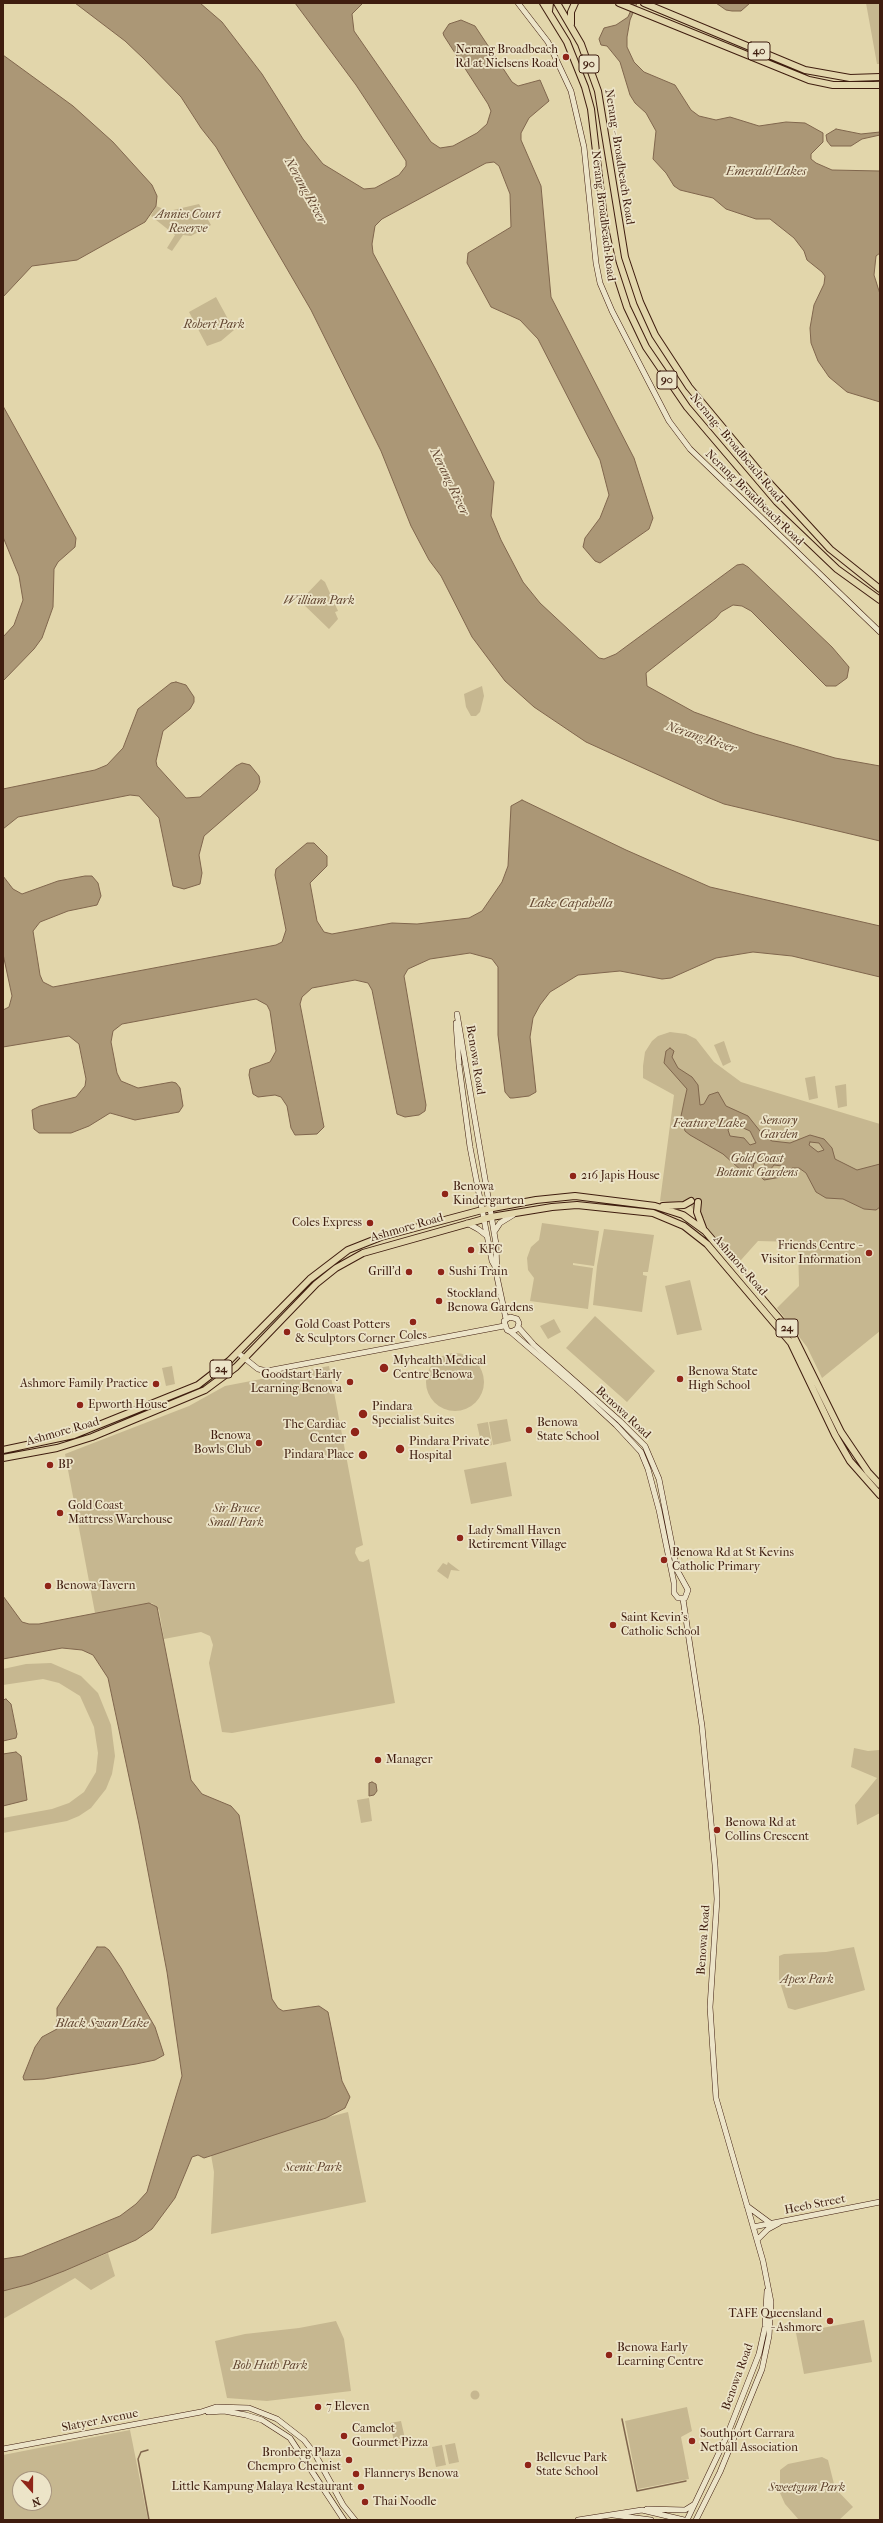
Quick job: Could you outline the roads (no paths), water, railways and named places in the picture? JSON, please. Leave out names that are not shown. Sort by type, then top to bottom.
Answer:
[{"type":"main road","name":"Nerang Broadbeach Road","points":[[518,3],[548,42],[571,91],[584,147],[600,283],[612,311],[669,421],[690,449],[880,632]]},
{"type":"main road","name":"Nerang - Broadbeach Road","points":[[543,3],[573,53],[585,87],[593,124],[605,228],[611,258],[627,307],[646,347],[691,413],[772,507],[837,569],[880,600]]},
{"type":"main road","points":[[549,11],[550,3]]},
{"type":"main road","name":"Nerang - Broadbeach Road","points":[[558,3],[571,24],[588,59],[602,105],[616,208],[628,269],[640,302],[655,335],[689,386],[763,476],[830,549],[880,589]]},
{"type":"main road","points":[[571,24],[571,12],[575,3]]},
{"type":"main road","name":"40","points":[[620,3],[809,80],[832,85],[880,85]]},
{"type":"main road","name":"40","points":[[644,3],[806,70],[850,78],[880,77]]},
{"type":"main road","name":"Benowa Road","points":[[496,1268],[492,1261],[472,1154],[459,1065],[456,1032],[457,1014],[494,1233],[497,1253],[496,1268],[508,1318],[517,1319],[518,1327],[534,1345],[620,1421],[645,1446],[659,1480],[677,1570],[683,1585]]},
{"type":"main road","name":"Ashmore Road","points":[[3,1450],[74,1434],[187,1390],[213,1376],[238,1353],[310,1279],[348,1250],[381,1237],[490,1208],[543,1199],[576,1196],[655,1206],[683,1215],[705,1231],[793,1335],[841,1432],[864,1467],[880,1485]]},
{"type":"main road","points":[[655,1206],[684,1205],[691,1201]]},
{"type":"main road","points":[[698,1202],[700,1221],[705,1231]]},
{"type":"main road","name":"Ashmore Road","points":[[3,1458],[69,1444],[180,1402],[212,1385],[244,1359],[311,1288],[336,1268],[363,1253],[491,1217],[519,1211],[577,1206],[638,1211],[666,1218],[692,1231],[714,1251],[791,1343],[838,1442],[850,1461],[880,1495]]},
{"type":"main road","points":[[494,1233],[500,1223],[519,1211]]},
{"type":"main road","points":[[466,1223],[474,1226],[488,1237]]},
{"type":"main road","points":[[238,1353],[258,1369],[267,1371],[504,1326],[508,1318]]},
{"type":"main road","name":"Benowa Road","points":[[504,1326],[616,1425],[641,1452],[648,1469],[658,1510],[674,1589]]},
{"type":"main road","points":[[512,1332],[518,1327]]},
{"type":"main road","points":[[679,1585],[683,1585],[688,1592],[683,1599],[676,1597],[674,1589],[679,1585]]},
{"type":"main road","name":"Benowa Road","points":[[683,1599],[701,1719],[717,1899],[710,2012],[716,2098],[757,2240],[767,2278],[771,2302],[771,2323],[762,2369],[720,2472],[696,2520]]},
{"type":"main road","name":"Heeb Street","points":[[753,2227],[880,2202]]},
{"type":"main road","points":[[747,2206],[770,2223]]},
{"type":"main road","points":[[757,2240],[768,2229],[783,2221]]},
{"type":"main road","name":"Benowa Road","points":[[685,2520],[695,2503],[726,2438],[759,2354],[764,2327],[767,2278]]},
{"type":"main road","name":"Slatyer Avenue","points":[[3,2449],[201,2412],[216,2407],[238,2407],[262,2412],[280,2421],[294,2431],[315,2454],[338,2497],[356,2520]]},
{"type":"main road","name":"Slatyer Avenue","points":[[201,2412],[224,2411],[246,2415],[274,2426],[290,2438],[344,2520]]},
{"type":"main road","points":[[578,2520],[606,2514],[653,2508],[685,2510],[695,2503]]},
{"type":"main road","points":[[642,2510],[685,2520]]},
{"type":"main road","points":[[606,2514],[651,2520]]},
{"type":"water","name":"Nerang River","points":[[75,3],[200,3],[222,22],[262,74],[303,139],[323,164],[364,189],[375,188],[399,175],[406,166],[406,161],[356,85],[295,3],[363,3],[352,14],[354,31],[431,142],[440,148],[453,146],[477,133],[487,124],[491,111],[444,36],[443,33],[449,24],[461,20],[475,26],[512,82],[518,86],[540,80],[549,101],[529,118],[521,133],[521,140],[541,186],[551,297],[634,458],[653,518],[649,529],[600,563],[595,561],[583,547],[585,538],[600,518],[609,495],[600,460],[538,339],[520,320],[491,307],[467,263],[468,253],[511,227],[510,194],[499,166],[494,162],[486,163],[382,219],[375,226],[372,244],[373,253],[494,482],[491,516],[501,540],[523,582],[540,603],[599,658],[604,659],[616,654],[737,565],[743,564],[748,567],[832,647],[849,667],[847,678],[836,686],[826,686],[751,611],[742,606],[733,605],[721,612],[716,618],[646,673],[647,686],[694,712],[755,734],[835,758],[880,766],[880,841],[724,804],[707,797],[586,742],[534,707],[505,681],[472,637],[441,576],[429,560],[411,526],[381,451],[311,310],[216,147],[201,128],[181,97],[144,59],[125,41]]},
{"type":"water","name":"Emerald Lakes","points":[[634,3],[637,3],[630,20],[627,47],[634,62],[644,72],[675,85],[691,110],[699,116],[716,120],[730,117],[759,126],[786,122],[805,123],[823,133],[823,142],[811,154],[811,159],[816,163],[832,170],[880,171],[880,253],[876,256],[874,275],[880,294],[880,402],[847,392],[829,377],[818,361],[811,343],[810,328],[814,305],[824,284],[825,276],[807,260],[804,251],[794,238],[770,219],[756,219],[726,209],[713,198],[680,190],[674,186],[666,173],[653,159],[656,131],[646,113],[635,103],[630,95],[620,62],[607,46],[601,45],[599,39],[604,28],[616,25],[628,17]]},
{"type":"water","points":[[716,3],[750,3],[741,11],[732,11],[726,10]]},
{"type":"water","points":[[3,55],[73,106],[113,142],[152,185],[157,196],[156,206],[145,222],[77,260],[32,266],[3,297]]},
{"type":"water","points":[[836,129],[861,134],[880,132],[880,135],[862,139],[851,146],[831,146],[827,141],[826,135]]},
{"type":"water","points":[[3,406],[76,538],[75,547],[58,562],[54,569],[53,607],[42,638],[34,649],[3,681],[3,637],[14,625],[23,600],[19,576],[3,537]]},
{"type":"water","points":[[176,682],[186,685],[194,697],[194,702],[190,709],[163,731],[156,761],[157,766],[186,798],[200,797],[236,766],[242,763],[250,765],[259,776],[260,782],[257,790],[204,836],[199,855],[202,873],[200,884],[184,889],[173,886],[159,818],[139,796],[130,795],[18,817],[3,829],[3,789],[95,770],[107,765],[123,748],[138,709],[171,683]]},
{"type":"water","name":"Lake Capabella","points":[[522,800],[626,850],[710,887],[880,926],[880,977],[792,956],[753,952],[716,958],[671,978],[662,979],[620,971],[578,975],[550,992],[540,1005],[533,1018],[530,1037],[536,1092],[529,1096],[510,1098],[505,1092],[498,1035],[498,967],[492,959],[470,953],[430,959],[408,969],[404,976],[426,1105],[425,1111],[419,1115],[405,1117],[397,1114],[372,990],[368,983],[355,980],[312,988],[302,997],[300,1004],[324,1127],[317,1134],[295,1135],[291,1128],[287,1106],[281,1097],[275,1095],[258,1097],[253,1094],[249,1075],[250,1069],[270,1062],[276,1051],[270,1011],[267,1005],[256,999],[122,1024],[113,1031],[111,1042],[117,1073],[121,1081],[138,1088],[172,1082],[176,1083],[180,1088],[183,1106],[179,1112],[135,1120],[110,1113],[89,1126],[71,1133],[39,1133],[34,1129],[32,1110],[40,1106],[76,1097],[85,1086],[86,1079],[79,1044],[69,1036],[3,1047],[3,1010],[9,1007],[12,996],[3,954],[3,876],[13,889],[22,894],[58,881],[85,876],[92,876],[98,883],[101,896],[97,905],[68,911],[40,922],[33,931],[40,975],[43,982],[53,987],[276,945],[282,942],[286,930],[275,875],[276,869],[307,843],[314,843],[327,856],[327,866],[310,883],[317,921],[324,932],[332,934],[392,923],[417,924],[469,918],[482,911],[502,882],[508,866],[511,806]]},
{"type":"water","name":"Feature Lake","points":[[670,1048],[674,1051],[672,1057],[678,1068],[692,1077],[698,1085],[700,1105],[704,1104],[709,1095],[718,1092],[726,1106],[748,1116],[764,1136],[772,1141],[790,1143],[810,1135],[824,1139],[832,1148],[835,1159],[857,1170],[880,1164],[880,1207],[876,1210],[864,1209],[843,1199],[826,1198],[816,1192],[806,1173],[799,1168],[792,1168],[787,1176],[764,1180],[759,1175],[765,1166],[764,1162],[754,1163],[753,1168],[743,1172],[723,1154],[690,1135],[685,1131],[681,1116],[687,1089],[664,1063],[666,1051]],"holes":[[[732,1123],[750,1131],[756,1143],[750,1145],[744,1138],[730,1136],[728,1130]],[[810,1142],[819,1143],[824,1150],[818,1152],[809,1145]],[[774,1165],[782,1166],[783,1171],[774,1174],[770,1170]]]},
{"type":"water","points":[[3,1596],[22,1622],[29,1624],[39,1624],[149,1603],[157,1607],[191,1780],[202,1794],[231,1806],[239,1815],[272,1999],[278,2008],[283,2011],[319,2006],[328,2012],[342,2081],[350,2097],[345,2108],[326,2118],[204,2158],[198,2155],[192,2157],[175,2198],[152,2229],[136,2240],[64,2271],[30,2284],[3,2291],[3,2259],[22,2256],[120,2216],[136,2204],[147,2192],[182,2076],[167,1972],[139,1824],[108,1678],[93,1655],[82,1650],[62,1648],[3,1659]]},
{"type":"water","points":[[6,1699],[11,1704],[17,1734],[16,1738],[3,1741],[3,1700]]},
{"type":"water","points":[[16,1752],[21,1756],[27,1800],[3,1806],[3,1754]]},
{"type":"water","points":[[372,1782],[376,1784],[377,1791],[374,1795],[369,1796],[369,1783]]},
{"type":"water","name":"Black Swan Lake","points":[[97,1947],[105,1947],[109,1950],[121,1968],[155,2027],[164,2055],[155,2060],[136,2064],[44,2079],[24,2080],[23,2077],[35,2047],[42,2037],[57,2029],[57,2008]]},
{"type":"waterway","points":[[622,2419],[637,2491],[686,2481]]},
{"type":"waterway","points":[[148,2450],[141,2452],[138,2459],[149,2520]]},
{"type":"place","name":"Nerang Broadbeach Rd at Nielsens Road","points":[[566,57]]},
{"type":"place","name":"216 Japis House","points":[[573,1176]]},
{"type":"place","name":"Benowa Kindergarten","points":[[445,1194]]},
{"type":"place","name":"Coles Express","points":[[370,1223]]},
{"type":"place","name":"KFC","points":[[471,1250]]},
{"type":"place","name":"Friends Centre - Visitor Information","points":[[869,1253]]},
{"type":"place","name":"Grill'd","points":[[409,1272]]},
{"type":"place","name":"Sushi Train","points":[[441,1272]]},
{"type":"place","name":"Stockland Benowa Gardens","points":[[439,1301]]},
{"type":"place","name":"Coles","points":[[413,1322]]},
{"type":"place","name":"Gold Coast Potters & Sculptors Corner","points":[[287,1332]]},
{"type":"place","name":"Myhealth Medical Centre Benowa","points":[[384,1368]]},
{"type":"place","name":"Benowa State High School","points":[[680,1379]]},
{"type":"place","name":"Goodstart Early Learning Benowa","points":[[350,1382]]},
{"type":"place","name":"Ashmore Family Practice","points":[[156,1384]]},
{"type":"place","name":"Epworth House","points":[[80,1405]]},
{"type":"place","name":"Pindara Specialist Suites","points":[[363,1414]]},
{"type":"place","name":"Benowa State School","points":[[529,1430]]},
{"type":"place","name":"The Cardiac Center","points":[[355,1432]]},
{"type":"place","name":"Benowa Bowls Club","points":[[259,1443]]},
{"type":"place","name":"Pindara Private Hospital","points":[[400,1449]]},
{"type":"place","name":"Pindara Place","points":[[363,1455]]},
{"type":"place","name":"BP","points":[[50,1465]]},
{"type":"place","name":"Gold Coast Mattress Warehouse","points":[[60,1513]]},
{"type":"place","name":"Lady Small Haven Retirement Village","points":[[460,1538]]},
{"type":"place","name":"Benowa Rd at St Kevins Catholic Primary","points":[[664,1560]]},
{"type":"place","name":"Benowa Tavern","points":[[48,1586]]},
{"type":"place","name":"Saint Kevin's Catholic School","points":[[613,1625]]},
{"type":"place","name":"Manager","points":[[378,1760]]},
{"type":"place","name":"Benowa Rd at Collins Crescent","points":[[717,1830]]},
{"type":"place","name":"TAFE Queensland - Ashmore","points":[[830,2321]]},
{"type":"place","name":"Benowa Early Learning Centre","points":[[609,2355]]},
{"type":"place","name":"7 Eleven","points":[[318,2407]]},
{"type":"place","name":"Camelot Gourmet Pizza","points":[[344,2436]]},
{"type":"place","name":"Southport Carrara Netball Association","points":[[692,2441]]},
{"type":"place","name":"Bronberg Plaza Chempro Chemist","points":[[349,2460]]},
{"type":"place","name":"Bellevue Park State School","points":[[528,2465]]},
{"type":"place","name":"Flannerys Benowa","points":[[356,2474]]},
{"type":"place","name":"Little Kampung Malaya Restaurant","points":[[361,2487]]},
{"type":"place","name":"Thai Noodle","points":[[365,2502]]},
{"type":"park label","name":"Annies Court Reserve","points":[[188,222]]},
{"type":"park label","name":"Robert Park","points":[[214,325]]},
{"type":"park label","name":"William Park","points":[[319,601]]},
{"type":"park label","name":"Sensory Garden","points":[[779,1128]]},
{"type":"park label","name":"Gold Coast Botanic Gardens","points":[[757,1166]]},
{"type":"park label","name":"Sir Bruce Small Park","points":[[236,1516]]},
{"type":"park label","name":"Apex Park","points":[[807,1980]]},
{"type":"park label","name":"Scenic Park","points":[[313,2168]]},
{"type":"park label","name":"Bob Huth Park","points":[[270,2366]]},
{"type":"park label","name":"Sweetgum Park","points":[[807,2488]]}]
